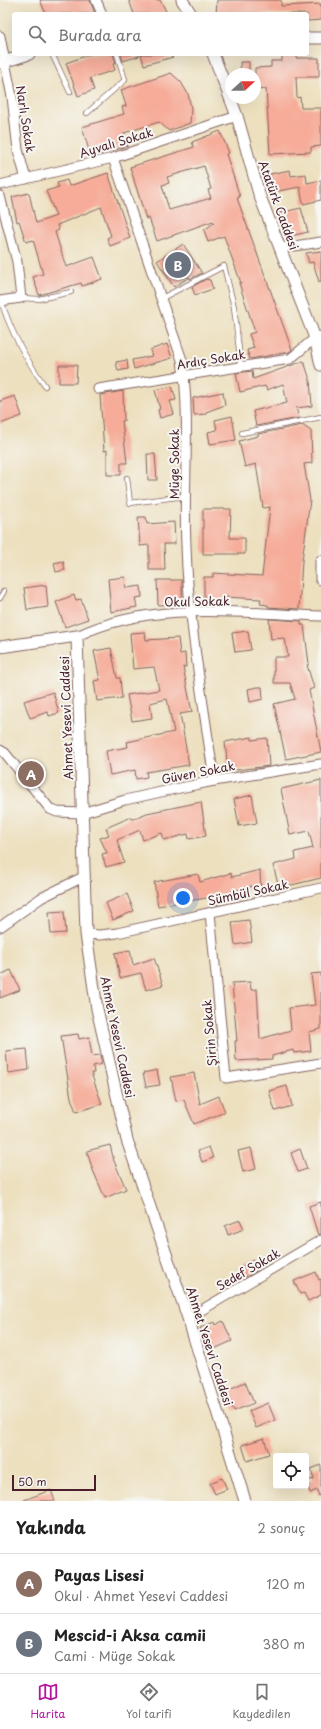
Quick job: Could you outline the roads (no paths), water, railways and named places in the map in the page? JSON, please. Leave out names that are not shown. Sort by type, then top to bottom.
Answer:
[{"type":"street","points":[[96,0],[101,12]]},
{"type":"street","points":[[182,0],[190,12]]},
{"type":"street","name":"Narlı Sokak","points":[[0,36],[2,62],[12,97],[18,150],[26,179]]},
{"type":"street","points":[[309,38],[321,38]]},
{"type":"street","points":[[2,62],[22,56]]},
{"type":"street","name":"Atatürk Caddesi","points":[[214,56],[237,116],[259,194],[318,337],[321,366]]},
{"type":"street","name":"Ayvalı Sokak","points":[[0,185],[113,158],[237,116]]},
{"type":"street","name":"Müge Sokak","points":[[113,158],[182,360],[186,429],[186,546],[192,612],[214,781]]},
{"type":"street","points":[[0,196],[17,262],[22,298],[0,300]]},
{"type":"street","points":[[281,248],[321,242]]},
{"type":"street","name":"Ardıç Sokak","points":[[98,389],[290,359],[318,337]]},
{"type":"street","name":"Okul Sokak","points":[[77,636],[98,626],[124,618],[180,611],[321,616]]},
{"type":"street","name":"Ahmet Yesevi Caddesi","points":[[0,647],[77,636],[86,934],[97,1009],[128,1140],[188,1318],[245,1501]]},
{"type":"street","name":"Güven Sokak","points":[[0,750],[5,753],[50,809],[57,812],[82,813],[125,800],[214,781],[321,764]]},
{"type":"street","points":[[0,927],[41,898],[85,876]]},
{"type":"street","name":"Sümbül Sokak","points":[[86,934],[100,935],[117,933],[321,888]]},
{"type":"street","name":"Şirin Sokak","points":[[210,913],[226,1078],[321,1064]]},
{"type":"street","name":"Sedef Sokak","points":[[188,1318],[321,1240]]},
{"type":"lane","points":[[53,56],[70,92]]},
{"type":"lane","points":[[86,113],[126,80],[119,56]]},
{"type":"lane","points":[[160,299],[224,266],[234,307],[240,366]]},
{"type":"lane","points":[[22,298],[38,299],[71,292]]},
{"type":"lane","points":[[0,300],[4,312],[33,369],[46,386]]},
{"type":"lane","points":[[242,433],[321,417]]},
{"type":"lane","points":[[127,478],[130,503],[186,496]]},
{"type":"lane","points":[[0,598],[4,591]]},
{"type":"place","name":"Mescid-i Aksa camii","points":[[178,265]]},
{"type":"place","name":"Payas Lisesi","points":[[31,774]]}]
